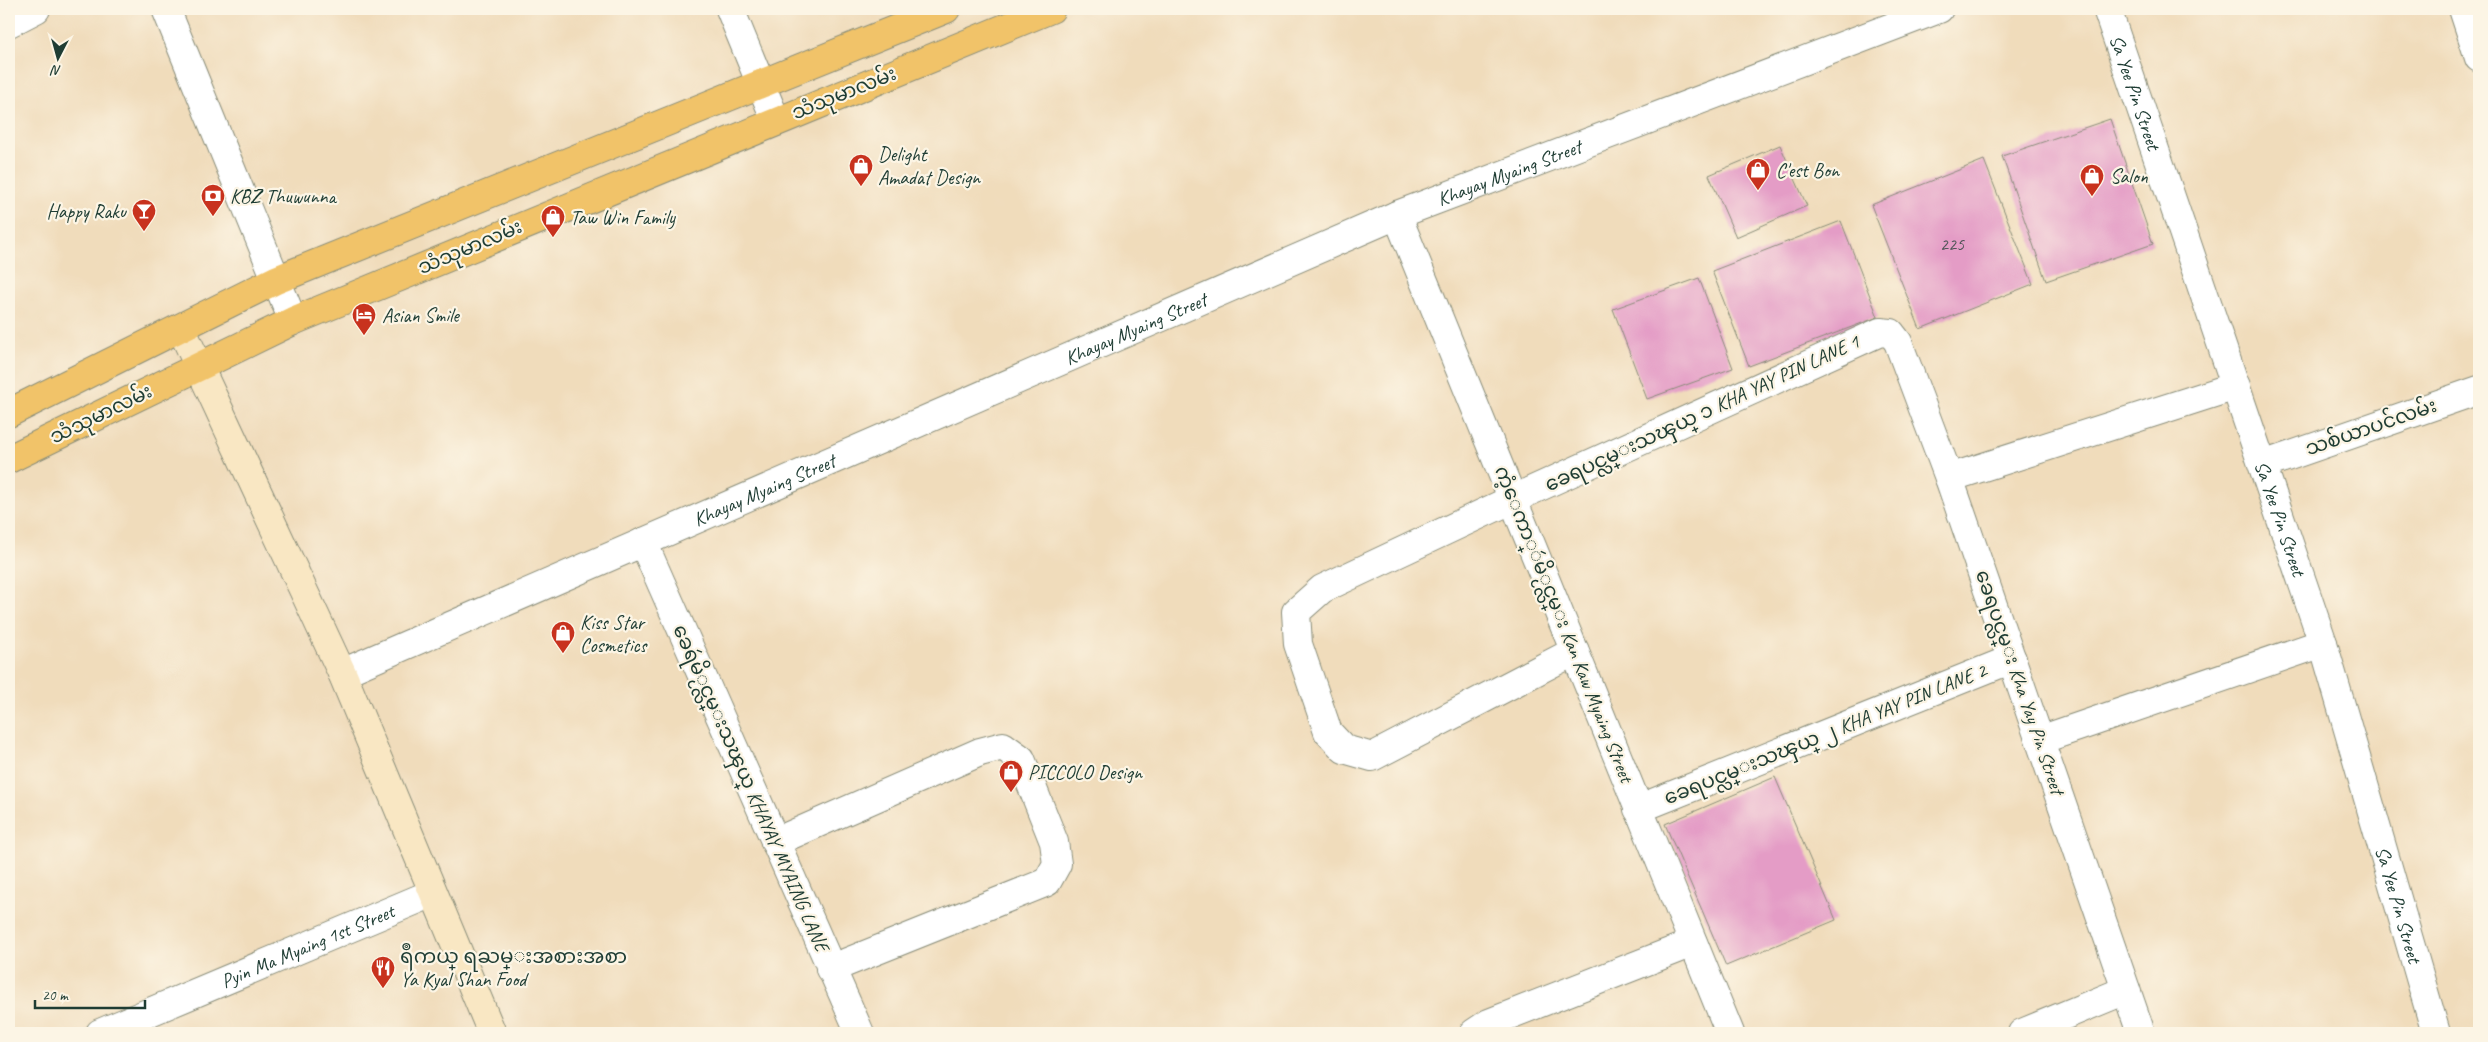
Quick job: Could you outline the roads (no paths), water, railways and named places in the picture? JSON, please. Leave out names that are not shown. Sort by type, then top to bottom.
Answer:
[{"type":"main road","name":"သံသုမာလမ်း","points":[[9,413],[276,280],[761,82],[946,9]]},
{"type":"main road","name":"သံသုမာလမ်း","points":[[9,460],[293,321],[1051,9]]},
{"type":"street","points":[[9,23],[36,9]]},
{"type":"street","points":[[166,9],[293,321]]},
{"type":"street","points":[[730,9],[776,121]]},
{"type":"street","name":"Khayay Myaing Street","points":[[342,673],[1397,216],[1939,9]]},
{"type":"street","name":"Sa Yee Pin Street","points":[[2107,9],[2263,464],[2322,643],[2436,1033]]},
{"type":"street","points":[[2470,18],[2479,58]]},
{"type":"street","name":"ကံ့ေကာ္ဴမိႂင္လမ္း Kan Kaw Myaing Street","points":[[1397,216],[1730,1033]]},
{"type":"street","points":[[181,328],[197,367],[342,673],[492,1033]]},
{"type":"street","name":"ခေရပင္လမ္းသၾယ္ ၁ KHA YAY PIN LANE 1","points":[[1575,651],[1372,757],[1344,749],[1328,732],[1298,644],[1296,612],[1322,589],[1513,499],[1880,332],[1891,333]]},
{"type":"street","name":"ခေရပင္လမ္း Kha Yay Pin Street","points":[[1891,333],[1898,342],[1949,478],[2141,1033]]},
{"type":"street","points":[[1949,478],[2236,386]]},
{"type":"street","name":"သစ်ယာပင်လမ်း","points":[[2263,464],[2479,390]]},
{"type":"street","name":"ခေရဴမိႂင္လမ္းသၾယ္ KHAYAY MYAING LANE","points":[[644,542],[830,969],[860,1033]]},
{"type":"street","points":[[2040,740],[2322,643]]},
{"type":"street","name":"ခေရပင္လမ္းသၾယ္ ၂ KHA YAY PIN LANE 2","points":[[1638,809],[2012,659]]},
{"type":"street","points":[[775,842],[980,752],[1003,746],[1021,759],[1054,842],[1057,864],[1047,882],[830,969]]},
{"type":"street","name":"Pyin Ma Myaing 1st Street","points":[[100,1033],[433,893]]},
{"type":"street","points":[[1474,1033],[1489,1023],[1693,943]]},
{"type":"street","points":[[2022,1033],[2126,990]]},
{"type":"place","name":"Delight Amadat Design","points":[[861,187]]},
{"type":"place","name":"C'est Bon","points":[[1758,191]]},
{"type":"place","name":"Salon","points":[[2092,197]]},
{"type":"place","name":"KBZ Thuwunna","points":[[213,217]]},
{"type":"place","name":"Happy Raku","points":[[144,232]]},
{"type":"place","name":"Taw Win Family","points":[[553,238]]},
{"type":"place","name":"Asian Smile","points":[[364,336]]},
{"type":"place","name":"Kiss Star Cosmetics","points":[[563,654]]},
{"type":"place","name":"PICCOLO Design","points":[[1011,793]]},
{"type":"place","name":"ရဳကယ္ ရႀမ္းအစားအစာ Ya Kyal Shan Food","points":[[383,989]]}]
